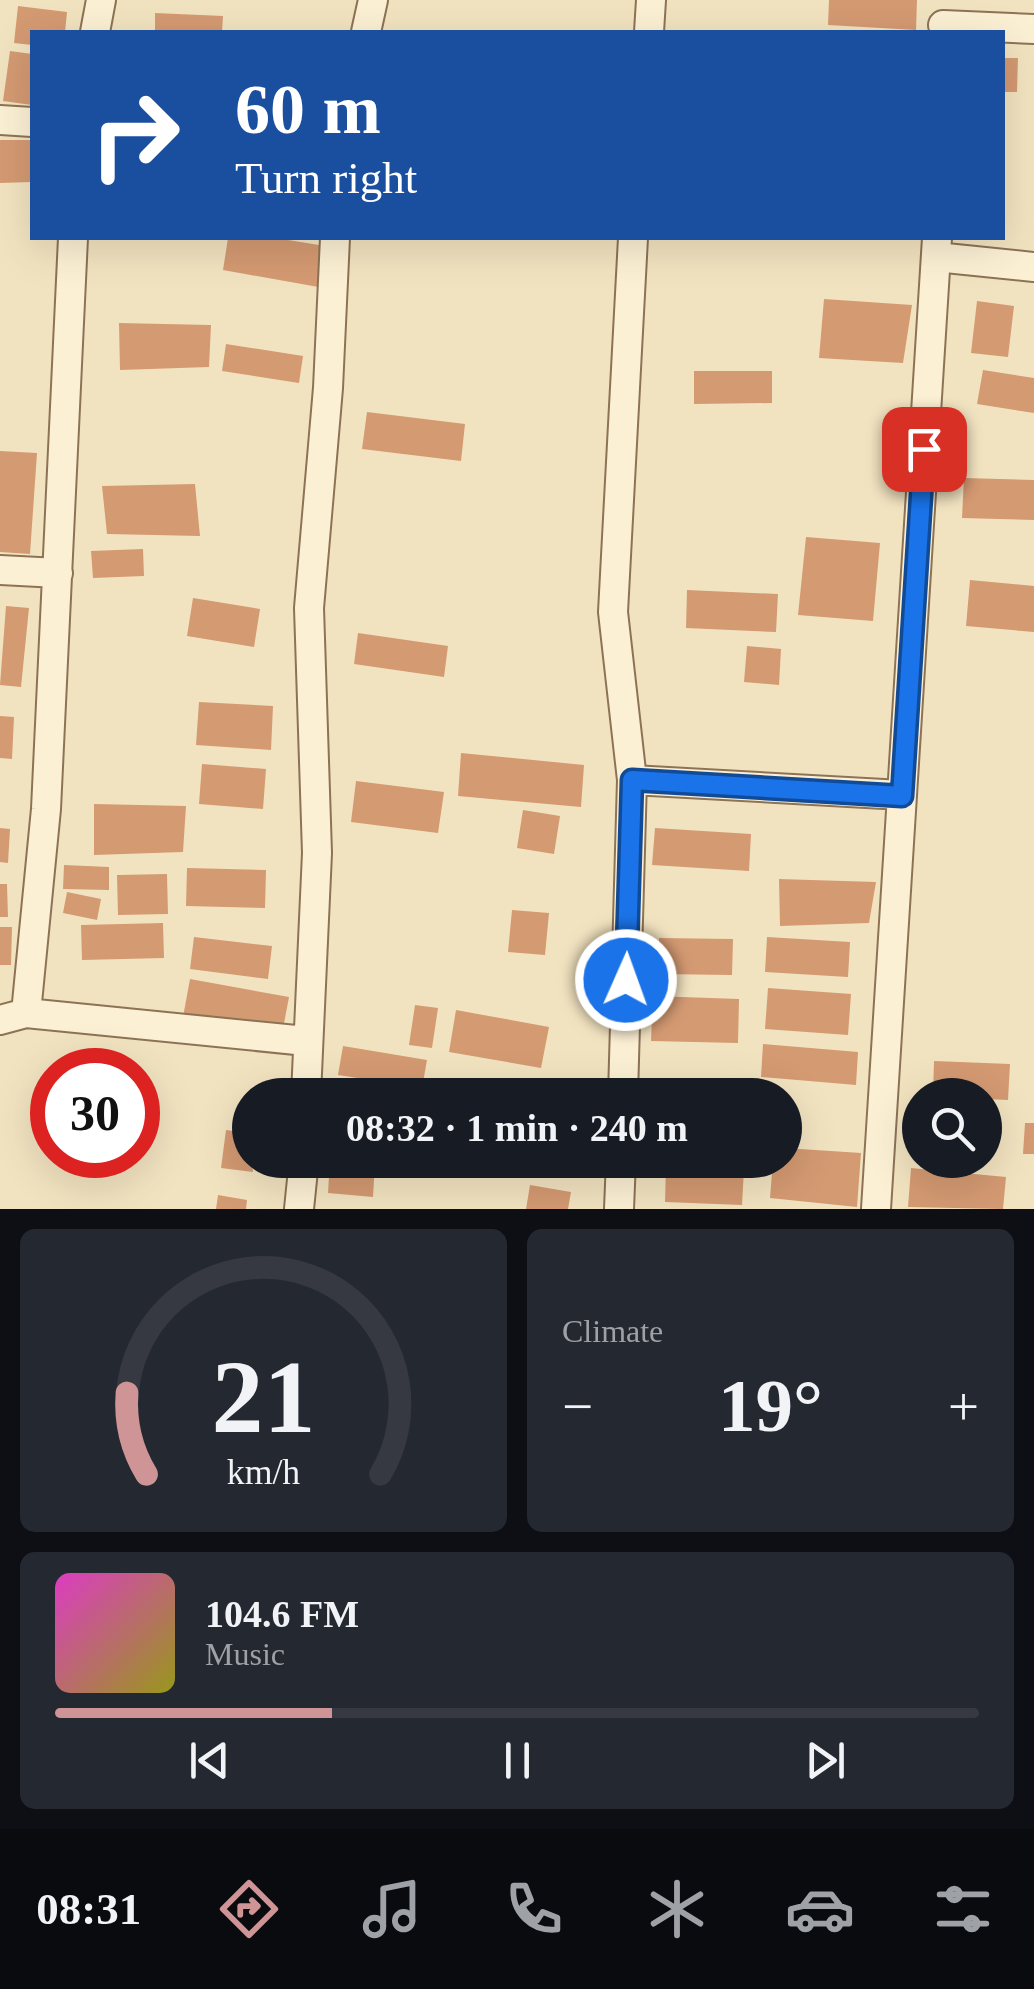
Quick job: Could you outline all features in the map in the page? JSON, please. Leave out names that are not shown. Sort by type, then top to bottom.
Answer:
[{"type":"street","points":[[96,30],[101,0]]},
{"type":"street","points":[[366,30],[373,0]]},
{"type":"street","points":[[648,30],[651,0]]},
{"type":"street","points":[[943,19],[1034,29]]},
{"type":"street","points":[[0,120],[30,122]]},
{"type":"street","points":[[74,240],[46,809],[13,1016],[306,1041]]},
{"type":"street","points":[[306,1078],[317,853],[308,608],[335,240]]},
{"type":"street","points":[[623,1078],[632,780],[613,612],[633,240]]},
{"type":"street","points":[[876,1209],[936,247],[1034,267]]},
{"type":"street","points":[[0,570],[58,573]]},
{"type":"street","points":[[632,780],[902,796]]},
{"type":"street","points":[[299,1209],[302,1178]]},
{"type":"street","points":[[620,1209],[621,1178]]},
{"type":"building","points":[[829,0],[917,0],[916,30],[828,25]]},
{"type":"building","points":[[18,6],[67,12],[65,30],[30,30],[30,45],[14,43]]},
{"type":"building","points":[[155,13],[223,16],[222,30],[155,30]]},
{"type":"building","points":[[10,51],[30,54],[30,105],[3,101]]},
{"type":"building","points":[[1005,58],[1018,58],[1017,92],[1005,92]]},
{"type":"building","points":[[0,140],[30,140],[30,182],[0,183]]},
{"type":"building","points":[[228,240],[288,240],[331,247],[324,288],[223,270]]},
{"type":"building","points":[[824,299],[912,305],[903,363],[819,358]]},
{"type":"building","points":[[977,301],[1014,306],[1008,357],[971,353]]},
{"type":"building","points":[[119,323],[211,325],[209,367],[120,370]]},
{"type":"building","points":[[226,344],[303,356],[299,383],[222,371]]},
{"type":"building","points":[[983,370],[1034,378],[1034,413],[977,404]]},
{"type":"building","points":[[694,371],[772,371],[772,403],[694,404]]},
{"type":"building","points":[[367,412],[465,424],[461,461],[362,449]]},
{"type":"building","points":[[0,451],[37,453],[30,554],[0,552]]},
{"type":"building","points":[[964,478],[1034,480],[1034,520],[962,518]]},
{"type":"building","points":[[195,484],[200,536],[107,534],[102,486]]},
{"type":"building","points":[[806,537],[880,543],[873,621],[798,615]]},
{"type":"building","points":[[143,549],[144,576],[93,578],[91,551]]},
{"type":"building","points":[[970,580],[1034,586],[1034,632],[966,626]]},
{"type":"building","points":[[687,590],[778,594],[776,632],[686,628]]},
{"type":"building","points":[[193,598],[260,609],[254,647],[187,636]]},
{"type":"building","points":[[6,606],[29,608],[21,687],[0,685]]},
{"type":"building","points":[[358,633],[448,646],[444,677],[354,664]]},
{"type":"building","points":[[747,646],[781,649],[779,685],[744,682]]},
{"type":"building","points":[[199,702],[273,706],[271,750],[196,745]]},
{"type":"building","points":[[0,716],[14,717],[12,759],[0,758]]},
{"type":"building","points":[[461,753],[584,765],[581,807],[458,796]]},
{"type":"building","points":[[202,764],[266,769],[263,809],[199,804]]},
{"type":"building","points":[[356,781],[444,792],[438,833],[351,822]]},
{"type":"building","points":[[94,804],[186,806],[183,852],[94,855]]},
{"type":"building","points":[[523,810],[560,816],[554,854],[517,848]]},
{"type":"building","points":[[0,828],[10,829],[8,863],[0,862]]},
{"type":"building","points":[[655,828],[751,834],[749,871],[652,865]]},
{"type":"building","points":[[64,865],[109,867],[109,890],[63,889]]},
{"type":"building","points":[[187,868],[266,870],[265,908],[186,906]]},
{"type":"building","points":[[167,874],[168,914],[118,915],[117,875]]},
{"type":"building","points":[[779,879],[876,882],[869,923],[780,926]]},
{"type":"building","points":[[0,884],[7,884],[8,917],[0,917]]},
{"type":"building","points":[[67,892],[101,899],[97,920],[63,913]]},
{"type":"building","points":[[512,910],[549,913],[545,955],[508,952]]},
{"type":"building","points":[[163,923],[164,958],[82,960],[81,925]]},
{"type":"building","points":[[0,927],[12,927],[11,965],[0,965]]},
{"type":"building","points":[[194,937],[272,946],[268,979],[190,969]]},
{"type":"building","points":[[767,937],[850,942],[848,977],[765,972]]},
{"type":"building","points":[[659,938],[733,939],[732,975],[658,974]]},
{"type":"building","points":[[190,979],[289,997],[282,1034],[183,1017]]},
{"type":"building","points":[[768,988],[851,994],[848,1035],[765,1029]]},
{"type":"building","points":[[653,996],[739,999],[738,1043],[651,1041]]},
{"type":"building","points":[[415,1005],[438,1008],[432,1048],[409,1045]]},
{"type":"building","points":[[456,1010],[549,1027],[541,1068],[449,1052]]},
{"type":"building","points":[[763,1044],[858,1052],[856,1085],[761,1077]]},
{"type":"building","points":[[343,1046],[427,1060],[424,1078],[338,1075]]},
{"type":"building","points":[[934,1061],[1010,1064],[1008,1100],[1002,1100],[1002,1078],[934,1078]]},
{"type":"building","points":[[1025,1123],[1034,1123],[1034,1154],[1023,1154]]},
{"type":"building","points":[[226,1130],[232,1131],[232,1169],[221,1168]]},
{"type":"building","points":[[802,1149],[861,1153],[857,1207],[770,1198],[772,1178],[802,1178]]},
{"type":"building","points":[[1006,1177],[1003,1209],[908,1207],[910,1178]]},
{"type":"building","points":[[329,1178],[374,1178],[373,1197],[328,1193]]},
{"type":"building","points":[[666,1178],[744,1178],[742,1205],[665,1202]]},
{"type":"building","points":[[530,1185],[571,1192],[568,1209],[526,1209]]},
{"type":"building","points":[[218,1195],[247,1200],[246,1209],[216,1209]]},
{"type":"route","points":[[626,980],[632,780],[902,796],[924,449]]}]
